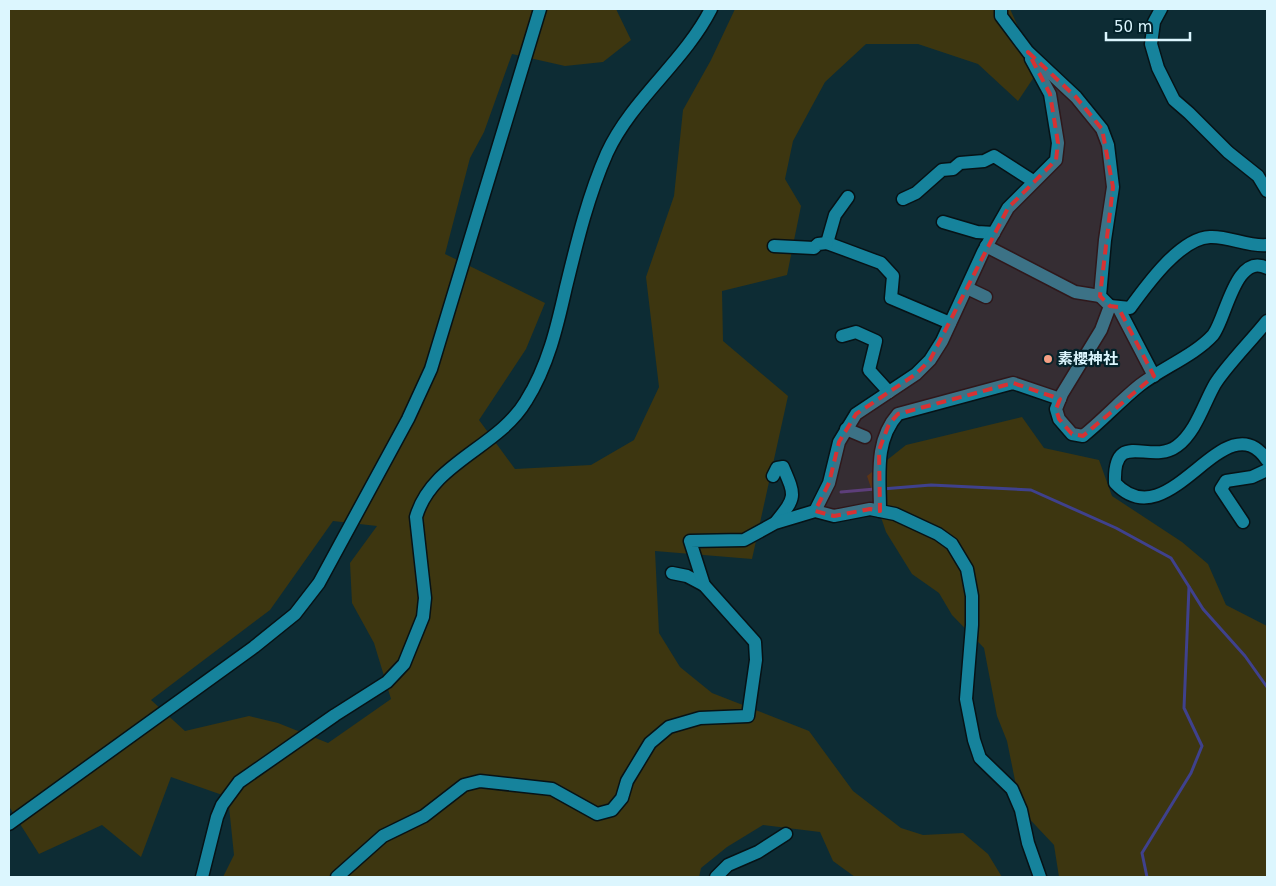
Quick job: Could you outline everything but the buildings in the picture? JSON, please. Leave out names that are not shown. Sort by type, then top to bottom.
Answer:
[{"type":"street","points":[[9,824],[254,647],[295,614],[319,583],[408,419],[431,368],[540,9]]},
{"type":"street","points":[[202,877],[217,817],[222,805],[239,782],[335,714],[387,682],[404,664],[423,617],[425,598],[416,517],[419,506],[432,487],[455,463],[482,446],[510,423],[525,403],[538,380],[552,346],[580,228],[607,153],[627,119],[700,30],[710,9]]},
{"type":"street","points":[[815,511],[829,483],[839,442],[856,414],[869,403],[916,374],[930,360],[950,323],[986,246],[1008,208],[1033,180],[1046,172],[1056,160],[1058,143],[1050,94],[1028,52],[1001,16],[1001,9]]},
{"type":"street","points":[[1162,9],[1154,22],[1151,44],[1158,68],[1174,100],[1228,152],[1258,176],[1267,192]]},
{"type":"street","points":[[1028,52],[1076,97],[1102,129],[1108,145],[1113,187],[1105,240],[1100,296]]},
{"type":"street","points":[[903,199],[916,194],[942,170],[952,169],[960,163],[977,165],[994,156],[1033,180]]},
{"type":"street","points":[[827,243],[835,215],[848,197]]},
{"type":"street","points":[[943,222],[977,232],[994,233]]},
{"type":"street","points":[[1114,306],[1130,308],[1146,285],[1175,255],[1194,242],[1209,237],[1267,245]]},
{"type":"street","points":[[774,246],[814,248],[818,244],[827,243],[881,263],[893,276],[891,298],[950,323]]},
{"type":"street","points":[[986,246],[1013,258],[1075,292],[1100,296],[1114,306],[1154,376]]},
{"type":"street","points":[[1114,306],[1056,409],[1058,419],[1072,434],[1083,436],[1154,376],[1213,334],[1235,282],[1249,268],[1263,266],[1267,268]]},
{"type":"street","points":[[967,288],[986,297]]},
{"type":"street","points":[[1267,321],[1216,382],[1182,442],[1164,452],[1129,450],[1121,454],[1115,465],[1115,483],[1125,493],[1153,498],[1188,477],[1222,448],[1238,443],[1254,448],[1267,460]]},
{"type":"street","points":[[842,336],[856,332],[876,341],[869,370],[889,392]]},
{"type":"street","points":[[880,511],[880,450],[890,424],[898,414],[1013,383],[1060,399]]},
{"type":"street","points":[[846,429],[865,437]]},
{"type":"street","points":[[773,476],[777,468],[783,467],[793,491],[790,504],[775,524]]},
{"type":"street","points":[[1243,522],[1222,489],[1226,481],[1252,477],[1267,470]]},
{"type":"street","points":[[704,585],[690,540],[744,540],[775,524],[815,511],[834,516],[870,509],[895,514],[938,534],[952,544],[967,569],[972,609],[966,699],[974,740],[980,758],[1012,789],[1021,810],[1028,843],[1040,877]]},
{"type":"street","points":[[337,877],[383,836],[424,816],[464,785],[480,781],[552,789],[597,814],[612,810],[622,798],[627,781],[650,743],[669,727],[700,718],[748,716],[756,660],[755,642],[704,585],[687,576],[672,573]]},
{"type":"street","points":[[716,877],[728,865],[758,852],[786,834]]},
{"type":"highlighted area","points":[[1028,52],[1076,97],[1102,129],[1113,187],[1100,296],[1110,306],[1118,307],[1154,376],[1083,436],[1072,434],[1059,419],[1056,409],[1060,399],[1013,383],[898,414],[889,424],[879,450],[880,511],[870,509],[834,516],[815,511],[829,483],[839,442],[856,414],[916,374],[930,360],[1008,208],[1056,160],[1058,143],[1050,94]]},
{"type":"shaded area","points":[[9,9],[616,9],[631,40],[603,62],[565,66],[512,54],[484,132],[470,158],[445,254],[545,303],[526,349],[479,420],[515,469],[591,465],[634,440],[659,387],[646,277],[674,196],[683,110],[711,60],[735,9],[1010,9],[1038,71],[1018,101],[978,64],[918,44],[866,44],[825,82],[793,141],[785,179],[801,206],[787,275],[722,291],[723,341],[788,396],[752,559],[655,551],[659,633],[680,667],[712,693],[809,731],[853,791],[901,828],[923,835],[963,833],[988,854],[1002,877],[855,877],[833,861],[820,832],[763,825],[727,847],[701,868],[699,877],[223,877],[234,855],[228,797],[171,777],[141,857],[102,825],[39,854],[9,808]],"holes":[[[333,521],[377,526],[350,563],[352,603],[374,643],[391,699],[328,743],[278,723],[249,716],[185,731],[151,700],[270,610]]]},
{"type":"shaded area","points":[[1022,417],[1044,448],[1099,460],[1112,496],[1182,542],[1208,564],[1226,605],[1267,626],[1267,877],[1059,877],[1054,845],[1021,810],[1007,741],[997,716],[984,648],[952,615],[939,593],[912,574],[886,532],[867,476],[906,445]]},
{"type":"waterway","points":[[882,489],[931,485],[1031,490],[1116,528],[1171,558],[1203,609],[1245,656],[1267,687]]},
{"type":"waterway","points":[[841,492],[875,489]]},
{"type":"waterway","points":[[1147,877],[1142,853],[1191,773],[1202,746],[1184,708],[1189,587]]},
{"type":"place","name":"素櫻神社","points":[[1048,359]]}]
